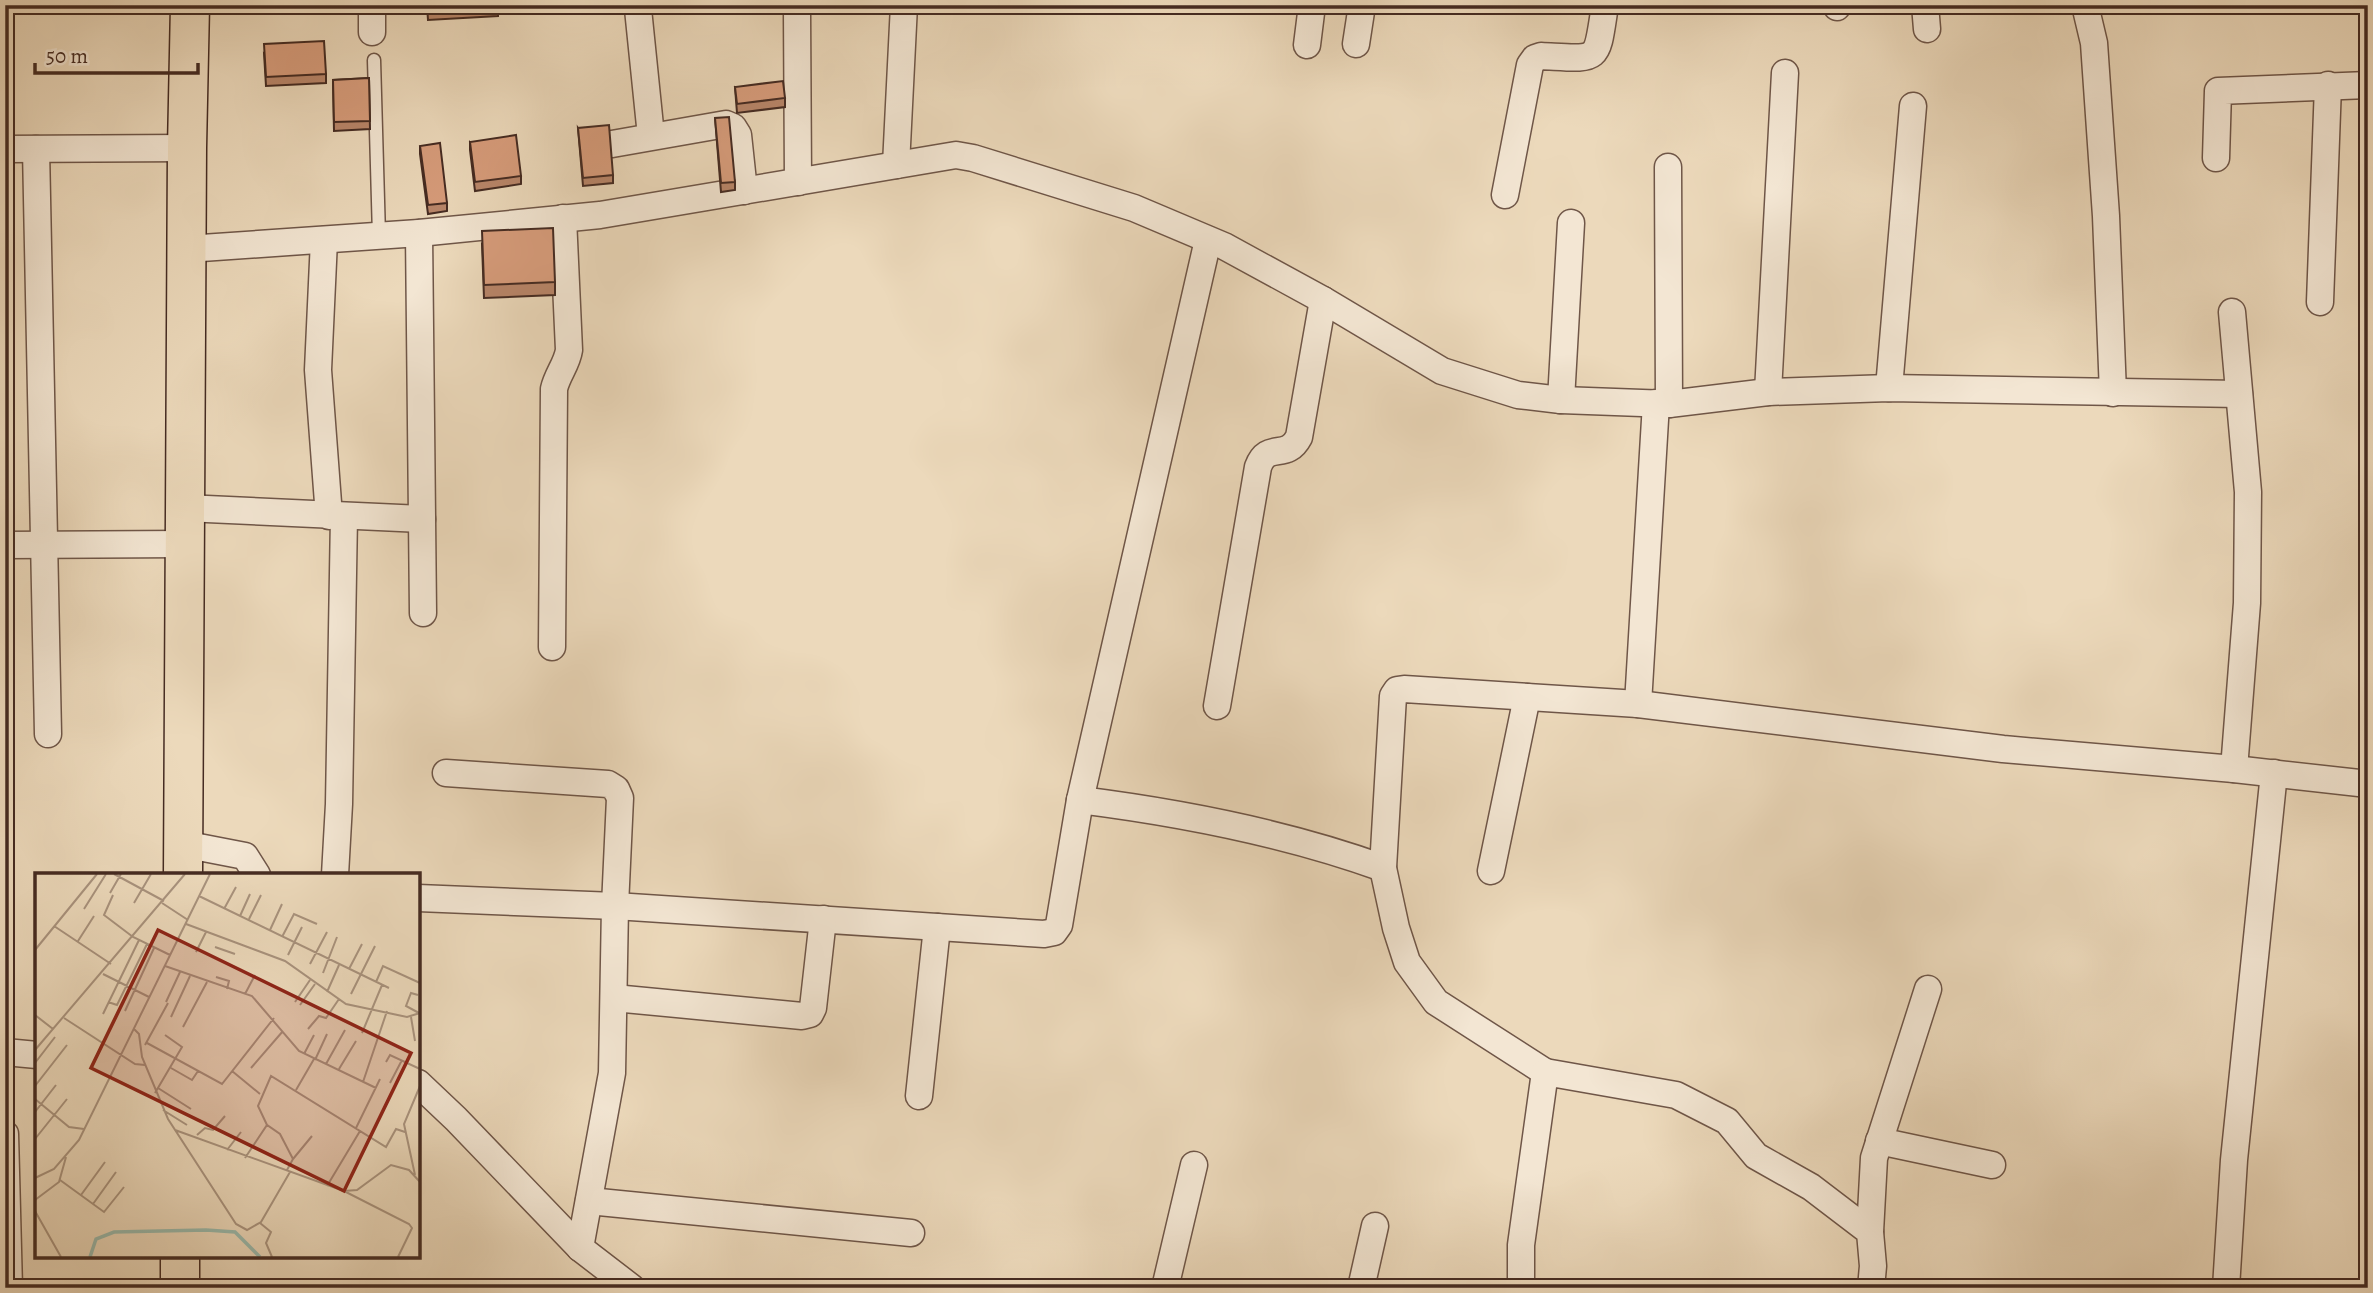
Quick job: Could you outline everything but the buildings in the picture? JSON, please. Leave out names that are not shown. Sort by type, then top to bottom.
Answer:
[{"type":"highway","points":[[183,859],[190,5]]},
{"type":"highway","points":[[180,1258],[180,1288]]},
{"type":"street","points":[[372,5],[372,32]]},
{"type":"street","points":[[896,165],[904,5]]},
{"type":"street","points":[[1307,45],[1312,5]]},
{"type":"street","points":[[1356,44],[1362,5]]},
{"type":"street","points":[[1505,195],[1531,65],[1535,58],[1541,56],[1583,58],[1593,55],[1598,49],[1605,5]]},
{"type":"street","points":[[2085,5],[2094,43],[2113,393]]},
{"type":"street","points":[[639,9],[651,136]]},
{"type":"street","points":[[796,11],[798,182]]},
{"type":"street","points":[[1769,392],[1785,73]]},
{"type":"street","points":[[2320,302],[2328,85]]},
{"type":"street","points":[[2216,158],[2218,91],[2368,85]]},
{"type":"street","points":[[1889,388],[1913,106]]},
{"type":"street","points":[[612,144],[726,124],[733,127],[738,135],[744,191]]},
{"type":"street","points":[[5,149],[187,148]]},
{"type":"street","points":[[36,149],[48,734]]},
{"type":"street","points":[[187,249],[419,233],[600,215],[956,155],[1134,208],[1208,240],[1323,300],[1453,376],[1518,395],[1560,400],[1662,403],[1769,392],[1889,388],[2239,394]]},
{"type":"street","points":[[1638,704],[1662,403],[1668,167]]},
{"type":"street","points":[[552,647],[554,389],[569,349],[563,218]]},
{"type":"street","points":[[1560,400],[1571,223]]},
{"type":"street","points":[[419,233],[423,613]]},
{"type":"street","points":[[324,240],[318,370],[337,516],[340,804],[335,873]]},
{"type":"street","points":[[420,898],[615,906],[1044,934],[1055,932],[1059,925],[1080,800],[1208,240]]},
{"type":"street","points":[[1217,706],[1258,467],[1267,452],[1286,450],[1294,446],[1299,437],[1323,300]]},
{"type":"street","points":[[2232,312],[2248,492],[2247,589],[2234,769]]},
{"type":"street","points":[[5,545],[44,545],[185,526],[337,516],[422,519]]},
{"type":"street","points":[[1870,1232],[1811,1187],[1756,1156],[1727,1121],[1676,1095],[1545,1072],[1436,1002],[1407,962],[1395,928],[1383,868],[1393,696],[1397,690],[1638,704],[2003,749],[2234,769],[2368,784]]},
{"type":"street","points":[[1492,871],[1527,697]]},
{"type":"street","points":[[446,773],[608,784],[616,789],[620,798],[612,1073],[580,1248]]},
{"type":"street","points":[[2226,1288],[2234,1160],[2274,774]]},
{"type":"street","points":[[1080,800],[1157,810],[1332,850],[1383,868]]},
{"type":"street","points":[[183,859],[245,856],[256,873]]},
{"type":"street","points":[[614,998],[802,1016],[810,1014],[813,1008],[823,919]]},
{"type":"street","points":[[919,1096],[937,927]]},
{"type":"street","points":[[1871,1288],[1873,1266],[1870,1232],[1874,1158],[1928,989]]},
{"type":"street","points":[[5,1052],[35,1055]]},
{"type":"street","points":[[1521,1288],[1521,1245],[1545,1072]]},
{"type":"street","points":[[420,1085],[580,1248],[632,1288]]},
{"type":"street","points":[[5,1134],[9,1288]]},
{"type":"street","points":[[1879,1141],[1992,1165]]},
{"type":"street","points":[[1165,1288],[1194,1165]]},
{"type":"street","points":[[589,1201],[911,1233]]},
{"type":"street","points":[[1361,1288],[1375,1226]]},
{"type":"lane","points":[[374,60],[379,236]]}]
